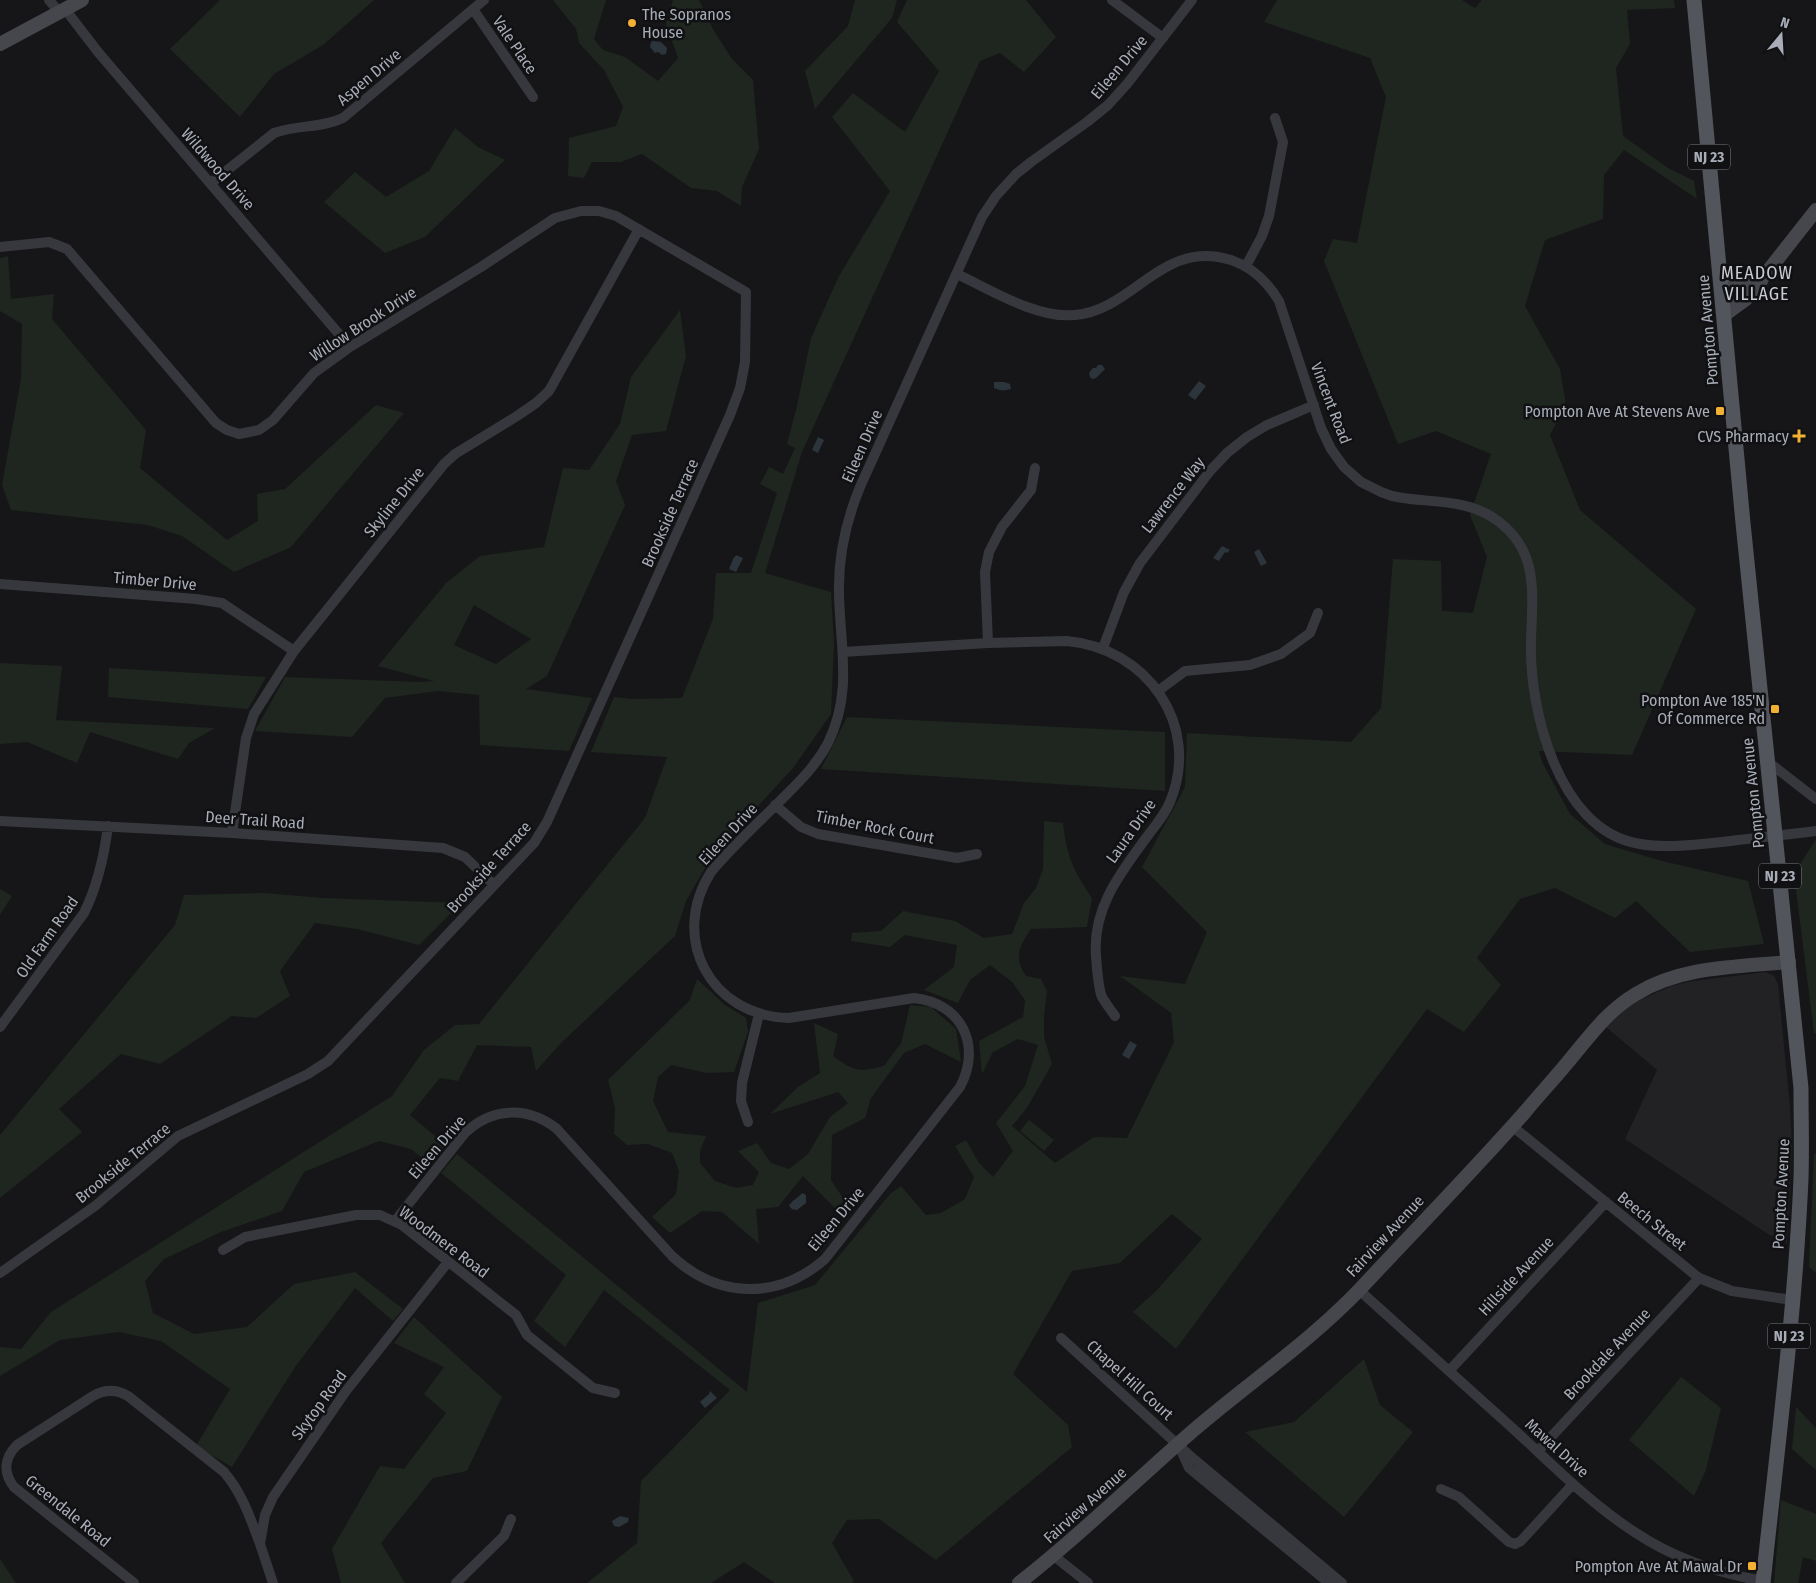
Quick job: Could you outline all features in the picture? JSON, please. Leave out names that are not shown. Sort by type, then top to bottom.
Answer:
[{"type":"main road","points":[[0,44],[82,0]]},
{"type":"main road","name":"Pompton Avenue","points":[[1694,0],[1767,761],[1801,1088],[1800,1201],[1792,1300],[1763,1582]]},
{"type":"main road","points":[[1724,314],[1746,299],[1816,210]]},
{"type":"main road","points":[[1719,267],[1729,279],[1738,283],[1749,284],[1760,281]]},
{"type":"main road","name":"Fairview Avenue","points":[[1019,1583],[1054,1556],[1227,1402],[1301,1344],[1359,1290],[1512,1126],[1601,1022],[1635,994],[1661,981],[1690,973],[1789,962]]},
{"type":"street","name":"Wildwood Drive","points":[[49,0],[62,11],[98,52],[350,347]]},
{"type":"street","name":"Aspen Drive","points":[[211,183],[274,133],[332,122],[343,118],[484,0]]},
{"type":"street","points":[[1112,0],[1163,38]]},
{"type":"street","name":"Eileen Drive","points":[[395,1221],[472,1126],[497,1114],[524,1113],[542,1118],[557,1129],[672,1256],[698,1276],[729,1287],[752,1289],[775,1286],[807,1273],[833,1250],[956,1094],[964,1080],[968,1065],[968,1041],[962,1026],[952,1013],[938,1004],[923,999],[906,998],[800,1018],[779,1018],[759,1014],[738,1005],[720,990],[707,974],[698,954],[694,933],[695,911],[700,890],[711,872],[814,765],[833,732],[842,697],[843,652],[839,579],[842,547],[849,516],[860,487],[982,217],[1006,184],[1030,162],[1088,122],[1108,105],[1127,84],[1192,0]]},
{"type":"street","name":"Vale Place","points":[[473,9],[533,97]]},
{"type":"street","points":[[1246,266],[1262,236],[1269,216],[1283,142],[1275,118]]},
{"type":"street","name":"Willow Brook Drive","points":[[0,247],[49,242],[67,249],[216,423],[231,432],[248,433],[264,428],[314,373],[350,347],[481,267],[547,223],[563,215],[581,210],[599,211],[616,216],[746,292]]},
{"type":"street","name":"Skyline Drive","points":[[232,833],[246,738],[254,714],[294,651],[444,464],[455,454],[530,407],[549,391],[639,229]]},
{"type":"street","name":"Vincent Road","points":[[957,274],[1036,310],[1056,315],[1074,316],[1104,308],[1166,266],[1184,259],[1202,256],[1220,257],[1246,266],[1268,285],[1279,301],[1331,449],[1344,467],[1361,482],[1392,496],[1453,502],[1472,507],[1499,521],[1519,543],[1528,561],[1532,580],[1531,660],[1534,692],[1541,724],[1550,752],[1561,776],[1589,818],[1614,836],[1632,843],[1651,846],[1683,846],[1816,831]]},
{"type":"street","name":"Brookside Terrace","points":[[0,1273],[95,1206],[178,1136],[308,1074],[328,1061],[534,842],[547,822],[730,415],[740,388],[745,362],[746,292]]},
{"type":"street","name":"Lawrence Way","points":[[1103,648],[1124,592],[1140,563],[1210,471],[1227,453],[1247,437],[1267,425],[1314,405]]},
{"type":"street","points":[[988,643],[985,572],[988,552],[1002,527],[1031,490],[1035,468]]},
{"type":"street","name":"Timber Drive","points":[[0,584],[196,599],[222,604],[294,651]]},
{"type":"street","points":[[1158,691],[1186,671],[1250,665],[1281,654],[1310,633],[1318,613]]},
{"type":"street","name":"Laura Drive","points":[[843,652],[988,643],[1066,641],[1091,644],[1103,648],[1131,664],[1148,678],[1158,691],[1175,730],[1179,754],[1177,778],[1165,812],[1114,882],[1099,918],[1096,952],[1102,996],[1115,1016]]},
{"type":"street","points":[[1767,761],[1816,799]]},
{"type":"street","name":"Timber Rock Court","points":[[775,805],[801,827],[818,834],[958,858],[978,854]]},
{"type":"street","name":"Deer Trail Road","points":[[0,821],[232,833],[443,848],[465,857],[494,885]]},
{"type":"street","name":"Old Farm Road","points":[[0,1027],[78,921],[90,901],[99,878],[108,826]]},
{"type":"street","points":[[748,1122],[741,1101],[742,1083],[759,1014]]},
{"type":"street","name":"Beech Street","points":[[1512,1126],[1699,1278],[1732,1291],[1792,1300]]},
{"type":"street","name":"Hillside Avenue","points":[[1449,1371],[1606,1202]]},
{"type":"street","name":"Woodmere Road","points":[[223,1250],[245,1237],[356,1215],[380,1215],[395,1221],[516,1315],[527,1335],[593,1388],[615,1393]]},
{"type":"street","name":"Skytop Road","points":[[273,1583],[260,1544],[262,1524],[273,1497],[346,1391],[448,1262]]},
{"type":"street","name":"Brookdale Avenue","points":[[1538,1451],[1699,1278]]},
{"type":"street","name":"Mawal Drive","points":[[1359,1290],[1574,1484],[1623,1525],[1666,1550],[1720,1572],[1763,1582]]},
{"type":"street","name":"Chapel Hill Court","points":[[1061,1338],[1271,1529]]},
{"type":"street","name":"Greendale Road","points":[[134,1583],[14,1487],[6,1473],[9,1455],[16,1445],[102,1391],[112,1390],[128,1396],[224,1472],[240,1494],[260,1544]]},
{"type":"street","points":[[1441,1489],[1459,1497],[1509,1542],[1515,1544],[1521,1541],[1574,1484]]},
{"type":"street","points":[[456,1583],[504,1536],[512,1520]]},
{"type":"street","points":[[1271,1529],[1329,1583]]},
{"type":"street","points":[[1271,1529],[1342,1583]]},
{"type":"street","points":[[1054,1556],[1088,1583]]},
{"type":"shaded area","points":[[220,0],[374,0],[323,45],[274,74],[240,117],[170,49]]},
{"type":"shaded area","points":[[553,0],[606,0],[594,39],[603,50],[625,57],[658,81],[678,58],[666,24],[673,0],[699,0],[714,31],[732,59],[753,80],[759,149],[742,187],[741,206],[717,191],[691,188],[642,154],[621,162],[592,162],[584,178],[568,176],[569,138],[616,126],[623,107],[604,70],[579,43],[576,29]]},
{"type":"shaded area","points":[[855,0],[897,0],[892,18],[815,109],[805,71],[848,26]]},
{"type":"shaded area","points":[[907,0],[1026,0],[1056,37],[1024,72],[1000,53],[980,61],[802,452],[765,573],[831,592],[834,644],[831,714],[793,768],[712,856],[686,901],[675,936],[561,1043],[536,1071],[531,1047],[477,1045],[458,1081],[440,1078],[410,1115],[446,1145],[429,1164],[411,1149],[379,1141],[304,1172],[282,1211],[221,1232],[164,1259],[145,1281],[153,1313],[194,1334],[247,1327],[294,1284],[355,1272],[403,1309],[393,1321],[355,1288],[295,1367],[232,1467],[196,1446],[230,1389],[161,1341],[119,1332],[60,1340],[0,1376],[0,1347],[21,1349],[51,1312],[392,1096],[424,1050],[455,1025],[479,1024],[645,818],[667,757],[591,752],[614,697],[632,699],[682,698],[713,619],[716,573],[751,573],[777,493],[760,484],[769,467],[783,474],[795,448],[787,444],[811,338],[839,276],[890,191],[832,117],[853,93],[905,132],[939,71],[897,22]]},
{"type":"shaded area","points":[[1277,0],[1462,0],[1475,8],[1482,0],[1674,0],[1675,8],[1627,10],[1630,44],[1616,68],[1623,136],[1668,168],[1694,181],[1697,199],[1624,150],[1604,175],[1603,219],[1545,240],[1525,306],[1560,369],[1566,405],[1550,435],[1580,510],[1696,609],[1632,755],[1539,751],[1542,762],[1570,814],[1605,844],[1658,860],[1748,881],[1764,944],[1690,952],[1636,901],[1615,918],[1555,888],[1520,899],[1477,958],[1501,985],[1464,1032],[1427,1009],[1176,1349],[1133,1312],[1157,1290],[1202,1239],[1172,1214],[1120,1263],[1072,1271],[1013,1374],[1068,1425],[1072,1447],[936,1560],[879,1519],[847,1520],[832,1543],[854,1581],[852,1583],[775,1583],[744,1562],[711,1583],[587,1583],[637,1543],[641,1481],[730,1390],[604,1290],[565,1347],[534,1321],[566,1275],[441,1173],[457,1154],[747,1392],[758,1303],[815,1285],[890,1194],[901,1186],[926,1215],[941,1213],[965,1199],[974,1177],[955,1146],[966,1140],[979,1163],[993,1177],[1013,1151],[996,1123],[1025,1086],[1038,1045],[1018,1039],[993,1052],[982,1074],[979,1041],[1023,1017],[1025,1000],[1012,982],[990,965],[970,980],[958,1003],[924,990],[954,967],[957,945],[905,935],[890,947],[851,941],[852,933],[881,931],[903,911],[955,921],[984,938],[1012,934],[1024,903],[1036,888],[1043,869],[1044,821],[1063,823],[1072,863],[1092,898],[1087,927],[1031,929],[1021,946],[1020,963],[1026,976],[1041,979],[1047,991],[1044,1037],[1052,1064],[1027,1108],[1012,1126],[1055,1163],[1094,1137],[1127,1138],[1174,1042],[1171,1013],[1120,976],[1185,984],[1207,932],[1142,867],[1185,787],[1187,733],[1351,742],[1381,708],[1393,559],[1441,561],[1442,611],[1473,613],[1487,557],[1470,515],[1491,454],[1436,431],[1398,444],[1324,261],[1333,239],[1357,243],[1386,97],[1370,58],[1264,22]]},
{"type":"shaded area","points":[[653,41],[661,42],[667,48],[666,54],[655,53],[650,47]]},
{"type":"shaded area","points":[[455,128],[478,147],[505,160],[425,237],[385,253],[324,202],[355,172],[386,197],[429,171]]},
{"type":"shaded area","points":[[8,256],[11,299],[54,294],[52,319],[146,430],[140,468],[227,540],[258,521],[257,494],[285,489],[376,405],[404,413],[291,547],[234,572],[182,536],[148,525],[11,510],[2,485],[21,379],[22,324],[0,311],[0,258]]},
{"type":"shaded area","points":[[680,310],[686,356],[666,431],[632,435],[616,481],[625,505],[547,676],[526,689],[592,698],[569,751],[480,745],[479,695],[438,691],[385,698],[352,737],[255,731],[285,677],[434,681],[378,666],[446,583],[480,556],[544,547],[563,468],[589,470],[620,424],[631,377]],"holes":[[[474,605],[531,639],[496,664],[454,645]]]},
{"type":"shaded area","points":[[1098,365],[1102,365],[1105,369],[1096,378],[1092,379],[1089,373]]},
{"type":"shaded area","points":[[1199,381],[1206,386],[1195,400],[1188,395]]},
{"type":"shaded area","points":[[994,382],[1010,384],[1011,389],[996,389],[994,388]]},
{"type":"shaded area","points":[[818,437],[824,440],[818,453],[812,450]]},
{"type":"shaded area","points":[[1222,546],[1230,550],[1227,553],[1225,552],[1219,561],[1213,558]]},
{"type":"shaded area","points":[[1259,549],[1267,563],[1261,566],[1254,552]]},
{"type":"shaded area","points":[[736,555],[743,558],[736,572],[729,569]]},
{"type":"shaded area","points":[[0,663],[62,666],[56,720],[215,728],[189,743],[178,759],[90,732],[77,763],[27,742],[0,744]]},
{"type":"shaded area","points":[[109,668],[266,677],[248,709],[108,697]]},
{"type":"shaded area","points":[[847,717],[1165,732],[1165,791],[821,769]]},
{"type":"shaded area","points":[[1816,839],[1816,1033],[1814,1033],[1794,874]]},
{"type":"shaded area","points":[[0,889],[12,896],[0,915]]},
{"type":"shaded area","points":[[264,893],[323,898],[461,903],[419,945],[357,929],[315,923],[280,971],[290,996],[256,1018],[232,1016],[160,1064],[121,1054],[59,1109],[82,1132],[0,1198],[0,1135],[175,925],[184,895]]},
{"type":"shaded area","points":[[1766,972],[1774,976],[1778,984],[1790,1107],[1792,1146],[1787,1243],[1768,1234],[1625,1139],[1657,1070],[1606,1027],[1628,1007],[1671,986],[1692,981]]},
{"type":"shaded area","points":[[697,979],[725,1005],[746,1018],[748,1032],[734,1072],[707,1073],[671,1065],[658,1077],[653,1101],[668,1132],[706,1136],[700,1151],[700,1163],[715,1181],[736,1188],[753,1185],[759,1172],[738,1151],[757,1143],[771,1163],[789,1169],[808,1154],[830,1117],[848,1103],[838,1092],[770,1114],[798,1087],[820,1073],[814,1023],[838,1034],[833,1056],[852,1068],[862,1070],[884,1066],[901,1043],[910,1005],[931,1007],[956,1029],[961,1062],[925,1044],[904,1053],[871,1098],[865,1118],[832,1135],[831,1180],[845,1201],[835,1208],[803,1176],[778,1207],[756,1209],[759,1244],[722,1212],[702,1211],[670,1233],[652,1217],[676,1194],[679,1171],[672,1153],[648,1144],[627,1145],[614,1134],[615,1108],[608,1080],[690,1000]]},
{"type":"shaded area","points":[[1130,1041],[1137,1045],[1129,1059],[1122,1055]]},
{"type":"shaded area","points":[[1029,1120],[1054,1140],[1044,1151],[1020,1131]]},
{"type":"shaded area","points":[[1814,1154],[1816,1154],[1816,1273],[1809,1267]]},
{"type":"shaded area","points":[[802,1193],[806,1195],[806,1203],[797,1210],[792,1209],[789,1206],[790,1204]]},
{"type":"shaded area","points":[[414,1317],[502,1397],[467,1471],[433,1478],[381,1543],[405,1583],[341,1583],[332,1549],[380,1466],[404,1469],[446,1413],[424,1394],[444,1367],[394,1343]]},
{"type":"shaded area","points":[[1364,1359],[1380,1405],[1413,1432],[1344,1517],[1245,1432],[1294,1422]]},
{"type":"shaded area","points":[[1681,1377],[1721,1408],[1706,1470],[1694,1496],[1629,1440]]},
{"type":"shaded area","points":[[710,1391],[717,1398],[705,1408],[700,1402]]},
{"type":"shaded area","points":[[1796,1407],[1816,1428],[1816,1470],[1792,1449]]},
{"type":"shaded area","points":[[1781,1500],[1816,1514],[1816,1561],[1803,1557],[1798,1583],[1774,1583]]},
{"type":"shaded area","points":[[620,1516],[629,1518],[628,1522],[619,1527],[614,1526],[612,1521]]},
{"type":"shaded area","points":[[0,1559],[16,1583],[0,1583]]},
{"type":"place","name":"The Sopranos House","points":[[632,23]]},
{"type":"place","name":"Pompton Ave At Stevens Ave","points":[[1720,411]]},
{"type":"place","name":"CVS Pharmacy","points":[[1799,436]]},
{"type":"place","name":"Pompton Ave 185'N Of Commerce Rd","points":[[1775,709]]},
{"type":"place","name":"Pompton Ave At Mawal Dr","points":[[1752,1566]]},
{"type":"district","name":"MEADOW VILLAGE","points":[[1757,283]]}]
